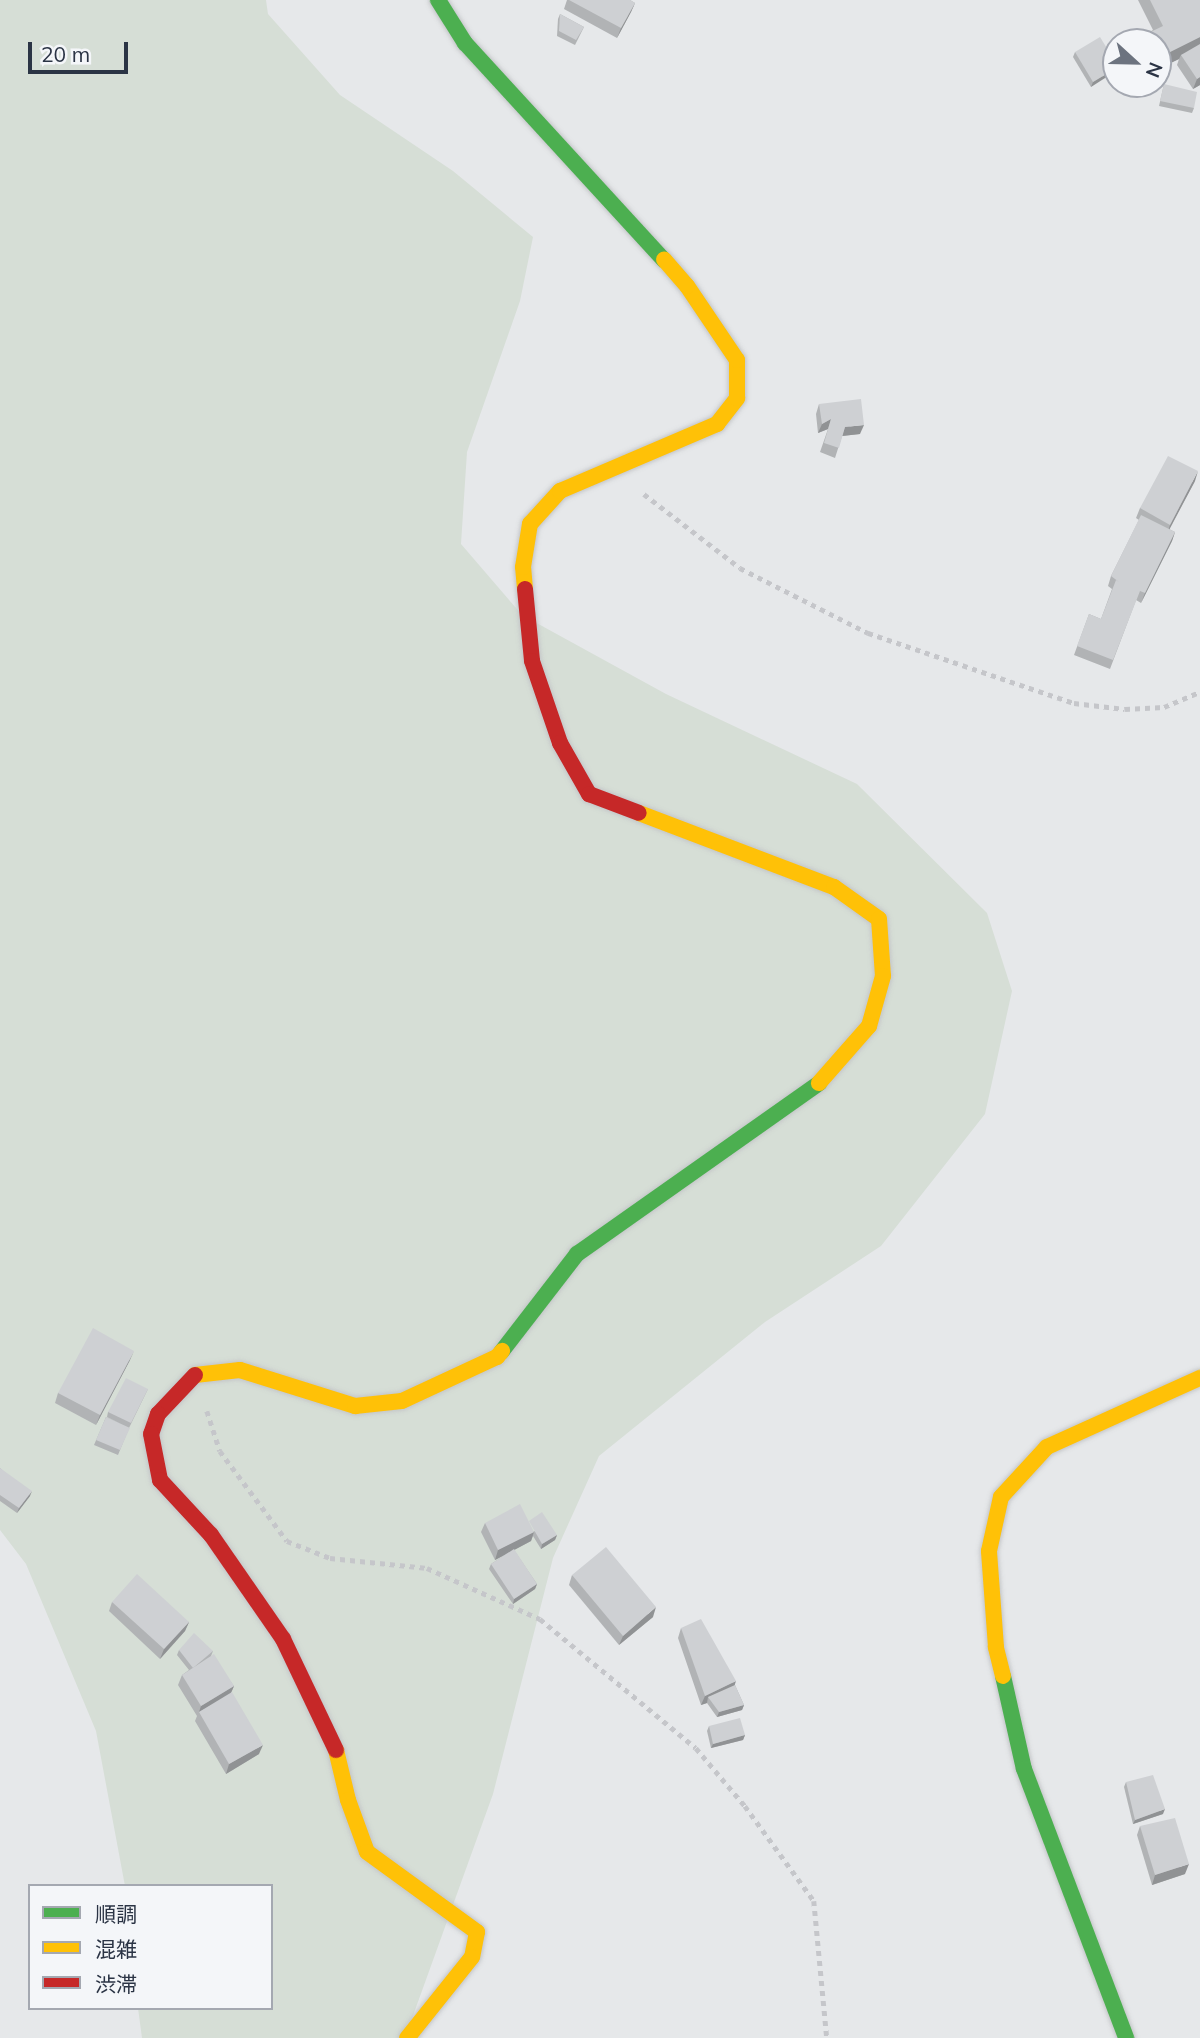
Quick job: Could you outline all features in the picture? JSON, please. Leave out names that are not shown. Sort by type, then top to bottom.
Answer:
[{"type":"street","points":[[407,2038],[472,1957],[477,1932],[367,1852],[348,1800],[335,1745],[283,1639],[211,1535],[160,1480],[151,1434],[158,1413],[195,1376],[240,1370],[355,1406],[402,1401],[497,1357],[577,1254],[827,1078],[869,1026],[883,976],[879,919],[834,887],[589,794],[560,743],[532,661],[523,568],[530,524],[560,491],[717,424],[737,398],[737,359],[687,286],[465,43],[438,0]]},
{"type":"street","points":[[1126,2038],[1024,1769],[996,1647],[989,1550],[1001,1497],[1047,1447],[1200,1378]]},
{"type":"path","points":[[613,470],[740,568],[868,633],[1074,703],[1125,709],[1164,707],[1200,692]]},
{"type":"path","points":[[195,1376],[220,1451],[287,1541],[330,1558],[427,1568],[540,1619],[696,1748],[745,1807],[814,1901],[827,2038]]},
{"type":"shaded area","points":[[0,0],[266,0],[268,14],[340,95],[453,171],[533,237],[520,301],[467,452],[461,544],[522,615],[666,694],[857,784],[987,913],[1012,991],[985,1114],[881,1246],[765,1322],[599,1456],[553,1558],[493,1794],[410,2024],[402,2038],[142,2038],[138,2010],[273,2010],[273,1884],[125,1884],[96,1731],[26,1564],[0,1530]]},
{"type":"building","points":[[569,0],[630,0],[635,3],[621,28]]},
{"type":"building","points":[[1150,0],[1200,0],[1200,37],[1172,51],[1172,28],[1159,28],[1163,26]]},
{"type":"building","points":[[560,14],[584,27],[576,40],[559,31]]},
{"type":"building","points":[[1100,37],[1102,77],[1093,82],[1075,52]]},
{"type":"building","points":[[1200,44],[1200,77],[1197,79],[1181,55]]},
{"type":"building","points":[[1172,86],[1197,92],[1194,108],[1160,101],[1161,98],[1172,98]]},
{"type":"building","points":[[861,399],[864,425],[845,427],[839,448],[824,443],[831,419],[822,424],[819,404]]},
{"type":"building","points":[[1168,456],[1198,471],[1170,525],[1140,508]]},
{"type":"building","points":[[1141,515],[1175,532],[1145,593],[1140,591],[1113,660],[1077,646],[1089,614],[1101,619],[1116,580],[1119,582],[1111,576]]},
{"type":"building","points":[[93,1328],[134,1351],[100,1415],[58,1393]]},
{"type":"building","points":[[126,1378],[148,1389],[131,1423],[108,1412]]},
{"type":"building","points":[[106,1417],[130,1428],[120,1450],[96,1440]]},
{"type":"building","points":[[0,1468],[32,1491],[19,1508],[0,1495]]},
{"type":"building","points":[[520,1504],[534,1532],[498,1550],[485,1523]]},
{"type":"building","points":[[542,1512],[557,1535],[542,1544],[529,1521]]},
{"type":"building","points":[[606,1547],[656,1607],[623,1636],[572,1575]]},
{"type":"building","points":[[514,1549],[537,1584],[514,1599],[491,1564]]},
{"type":"building","points":[[137,1574],[189,1622],[164,1649],[112,1602]]},
{"type":"building","points":[[701,1619],[736,1681],[705,1696],[681,1628]]},
{"type":"building","points":[[194,1633],[213,1651],[193,1668],[179,1650]]},
{"type":"building","points":[[214,1654],[234,1686],[201,1706],[182,1675]]},
{"type":"building","points":[[735,1685],[744,1705],[719,1712],[708,1697]]},
{"type":"building","points":[[232,1692],[263,1745],[229,1764],[199,1712]]},
{"type":"building","points":[[740,1718],[745,1735],[713,1744],[709,1726]]},
{"type":"building","points":[[1153,1775],[1165,1809],[1135,1820],[1126,1782]]},
{"type":"building","points":[[1175,1818],[1189,1864],[1155,1875],[1140,1826]]},
{"type":"traffic: fast","points":[[438,0],[465,43],[664,260]]},
{"type":"traffic: fast","points":[[502,1351],[577,1254],[819,1083]]},
{"type":"traffic: fast","points":[[1003,1676],[1024,1769],[1126,2038]]},
{"type":"traffic: slow","points":[[525,589],[523,567],[530,524],[560,491],[717,424],[737,398],[737,360],[687,286],[664,260]]},
{"type":"traffic: slow","points":[[639,813],[834,887],[879,919],[883,976],[869,1026],[819,1083]]},
{"type":"traffic: slow","points":[[195,1375],[240,1370],[355,1406],[402,1401],[497,1357],[502,1351]]},
{"type":"traffic: slow","points":[[1003,1676],[996,1647],[989,1551],[1001,1497],[1047,1447],[1200,1378]]},
{"type":"traffic: slow","points":[[336,1750],[348,1800],[367,1852],[477,1932],[472,1957],[407,2038]]},
{"type":"traffic: jam","points":[[525,589],[532,661],[560,743],[589,794],[639,813]]},
{"type":"traffic: jam","points":[[195,1375],[158,1414],[151,1434],[160,1480],[211,1535],[283,1639],[336,1750]]}]
